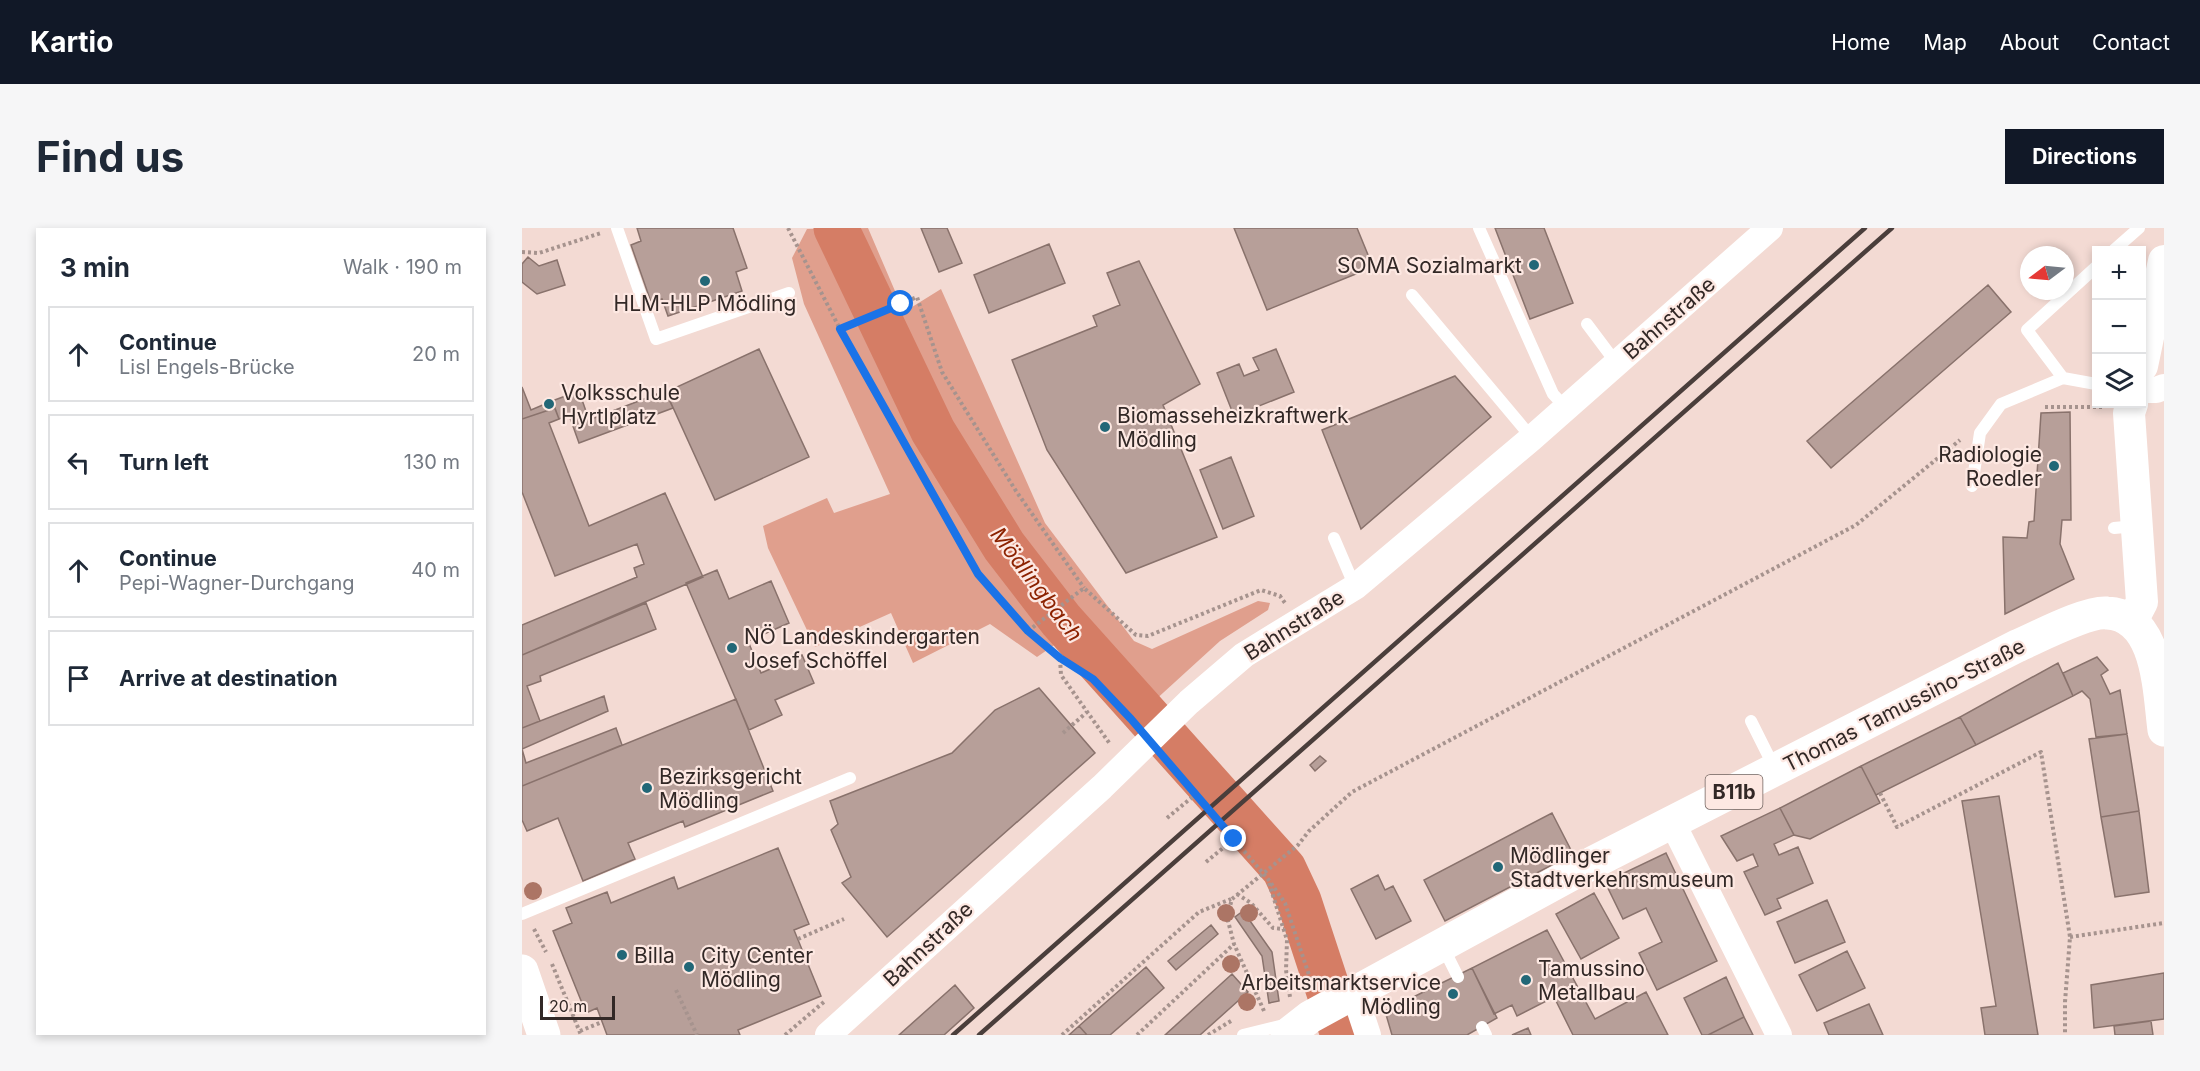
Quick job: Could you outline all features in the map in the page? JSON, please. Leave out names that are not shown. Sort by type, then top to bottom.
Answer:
[{"type":"main road","name":"Thomas Tamussino-Straße","points":[[1319,1009],[1594,862],[1673,824],[2017,646],[2087,617],[2107,612],[2132,621]]},
{"type":"main road","points":[[2132,621],[2147,640],[2155,662],[2164,730]]},
{"type":"main road","points":[[524,982],[543,1035]]},
{"type":"street","name":"Bahnstraße","points":[[828,1035],[1113,776],[1189,702],[1244,655],[1355,587],[1532,438],[1770,228]]},
{"type":"street","points":[[2145,354],[2164,261]]},
{"type":"street","points":[[2146,395],[2164,387]]},
{"type":"street","points":[[2132,621],[2142,602],[2125,527],[2134,408]]},
{"type":"street","points":[[1673,824],[1779,1035]]},
{"type":"street","points":[[1319,1009],[1368,1035]]},
{"type":"lane","points":[[617,228],[656,339],[789,293]]},
{"type":"lane","points":[[1479,228],[1553,394],[1566,408]]},
{"type":"lane","points":[[2119,246],[2139,228]]},
{"type":"lane","points":[[2063,378],[2027,330],[2092,272]]},
{"type":"lane","points":[[1412,295],[1532,438]]},
{"type":"lane","points":[[1587,324],[1617,364]]},
{"type":"lane","points":[[1972,486],[1980,433],[2001,404],[2063,378],[2092,383]]},
{"type":"lane","points":[[1334,538],[1355,587]]},
{"type":"lane","points":[[1751,722],[1776,770]]},
{"type":"lane","points":[[522,914],[850,778]]},
{"type":"lane","points":[[1442,944],[1458,977]]},
{"type":"lane","points":[[1244,1035],[1319,1009]]},
{"type":"path","points":[[788,228],[840,329],[978,574],[1028,631],[1060,658],[1093,679],[1139,727]]},
{"type":"path","points":[[522,252],[539,253],[585,238]]},
{"type":"path","points":[[840,329],[917,297],[942,372],[1016,491],[1084,588],[1136,635],[1148,636],[1261,590],[1280,596],[1287,606]]},
{"type":"path","points":[[2036,409],[2092,405]]},
{"type":"path","points":[[1062,1035],[1199,912],[1232,899],[1298,845],[1309,831],[1352,792],[1856,525],[1960,440],[1980,433]]},
{"type":"path","points":[[1028,631],[1084,588]]},
{"type":"path","points":[[1060,658],[1061,675],[1109,743]]},
{"type":"path","points":[[1063,733],[1086,712]]},
{"type":"path","points":[[1160,752],[1268,879],[1285,903],[1319,1009]]},
{"type":"path","points":[[1880,793],[1897,827],[2041,752],[2070,937],[2064,1002],[2065,1035]]},
{"type":"path","points":[[1167,818],[1196,794]]},
{"type":"path","points":[[1206,862],[1234,839]]},
{"type":"path","points":[[1268,879],[1287,940],[1288,992],[1319,1009]]},
{"type":"path","points":[[1238,893],[1251,903],[1273,928],[1284,929]]},
{"type":"path","points":[[1232,899],[1227,916],[1234,944],[1264,1011]]},
{"type":"path","points":[[798,939],[844,919]]},
{"type":"path","points":[[2070,937],[2164,923]]},
{"type":"path","points":[[1137,1035],[1234,944]]},
{"type":"path","points":[[676,990],[697,1035]]},
{"type":"path","points":[[580,1030],[602,1022]]},
{"type":"shaded area","points":[[868,228],[904,312],[941,289],[1045,523],[1134,641],[1152,649],[1258,601],[1270,603],[1268,610],[1220,641],[1141,713],[1063,639],[1037,657],[990,624],[913,663],[891,613],[815,647],[768,548],[763,526],[827,498],[834,513],[890,494],[804,304],[792,258],[807,229]]},
{"type":"building","points":[[637,228],[733,228],[747,268],[736,272],[742,291],[668,316],[662,299],[651,302],[631,245],[641,241]]},
{"type":"building","points":[[921,228],[947,228],[962,263],[939,272]]},
{"type":"building","points":[[1234,228],[1357,228],[1373,267],[1267,310]]},
{"type":"building","name":"SOMA Sozialmarkt","points":[[1495,228],[1544,228],[1573,303],[1530,319]]},
{"type":"building","points":[[1049,244],[1065,283],[989,313],[974,275]]},
{"type":"building","points":[[528,257],[539,266],[557,260],[565,285],[537,294],[522,282],[522,264]]},
{"type":"building","name":"Biomasseheizkraftwerk Mödling","points":[[1139,261],[1200,384],[1163,405],[1217,537],[1126,573],[1047,450],[1012,360],[1097,326],[1093,316],[1120,305],[1107,273]]},
{"type":"building","points":[[1988,285],[2011,312],[1831,468],[1807,441]]},
{"type":"building","points":[[759,349],[809,457],[715,500],[666,392]]},
{"type":"building","points":[[1276,349],[1294,392],[1234,416],[1217,373],[1239,364],[1244,376],[1259,370],[1253,358]]},
{"type":"building","points":[[1455,376],[1491,417],[1361,529],[1322,430]]},
{"type":"building","name":"Volksschule Hyrtlplatz","points":[[522,387],[531,410],[552,401],[555,408],[522,419]]},
{"type":"building","points":[[579,391],[589,420],[665,391],[673,408],[579,443],[569,415],[559,419],[552,401]]},
{"type":"building","points":[[555,408],[559,419],[549,423],[589,526],[665,493],[703,577],[522,655],[522,625],[637,577],[634,568],[644,564],[637,544],[555,576],[522,492],[522,419]]},
{"type":"building","name":"Radiologie Roedler","points":[[2070,412],[2071,520],[2062,520],[2060,544],[2074,579],[2005,614],[2003,537],[2027,538],[2029,522],[2034,521],[2041,413]]},
{"type":"building","points":[[1231,457],[1254,516],[1223,529],[1200,470]]},
{"type":"building","name":"NÖ Landeskindergarten Josef Schöffel","points":[[717,570],[729,599],[771,581],[789,623],[748,641],[761,673],[802,655],[814,683],[775,700],[782,715],[749,730],[686,583]]},
{"type":"building","points":[[646,603],[656,629],[540,676],[541,681],[527,686],[540,721],[522,728],[522,655]]},
{"type":"building","points":[[2097,657],[2108,670],[2101,675],[2110,694],[2120,690],[2127,734],[2096,737],[2090,699],[2082,691],[2073,696],[2063,673]]},
{"type":"building","points":[[2058,663],[2073,696],[1976,745],[1960,717]]},
{"type":"building","points":[[1039,688],[1095,753],[887,937],[842,883],[851,877],[831,830],[838,824],[830,801],[952,753],[995,710]]},
{"type":"building","points":[[604,696],[608,711],[522,749],[522,728]]},
{"type":"building","name":"Bezirksgericht Mödling","points":[[736,699],[773,791],[685,827],[683,821],[628,843],[635,859],[583,881],[558,818],[527,831],[522,820],[522,786]]},
{"type":"building","points":[[1960,717],[1976,745],[1876,795],[1861,766]]},
{"type":"building","points":[[616,728],[622,745],[522,786],[522,749],[526,763]]},
{"type":"building","points":[[2127,734],[2139,811],[2101,817],[2089,739]]},
{"type":"building","points":[[1320,756],[1326,761],[1315,771],[1310,765]]},
{"type":"building","points":[[1861,766],[1880,803],[1810,839],[1794,835],[1780,808]]},
{"type":"building","points":[[1999,796],[2038,1035],[1985,1035],[1981,1008],[1996,1006],[1962,801]]},
{"type":"building","points":[[1780,808],[1794,835],[1774,844],[1779,855],[1798,847],[1813,883],[1777,899],[1781,908],[1765,915],[1744,872],[1758,866],[1753,854],[1737,861],[1721,836]]},
{"type":"building","points":[[2139,811],[2149,892],[2115,897],[2101,817]]},
{"type":"building","name":"Mödlinger Stadtverkehrsmuseum","points":[[1552,813],[1573,854],[1445,921],[1424,880]]},
{"type":"building","name":"City Center Mödling","points":[[778,848],[809,924],[794,930],[821,996],[738,1030],[740,1035],[607,1035],[597,1008],[586,1013],[553,931],[572,923],[566,908],[607,892],[611,903],[674,877],[678,889]]},
{"type":"building","points":[[1666,853],[1717,961],[1657,990],[1639,953],[1662,942],[1646,908],[1623,919],[1605,882]]},
{"type":"building","points":[[1378,875],[1385,890],[1393,886],[1411,921],[1376,939],[1351,889]]},
{"type":"building","points":[[1594,893],[1619,938],[1581,959],[1556,914]]},
{"type":"building","points":[[1827,900],[1845,942],[1795,963],[1777,922]]},
{"type":"building","points":[[1243,911],[1272,952],[1279,1001],[1269,1003],[1262,956],[1235,917]]},
{"type":"building","points":[[1211,925],[1218,934],[1176,970],[1168,961]]},
{"type":"building","name":"Tamussino Metallbau","points":[[1547,930],[1595,1019],[1646,992],[1668,1035],[1573,1035],[1554,997],[1517,1016],[1512,1005],[1494,1014],[1472,968]]},
{"type":"building","points":[[1847,951],[1865,988],[1817,1011],[1799,975]]},
{"type":"building","points":[[1146,967],[1164,988],[1110,1035],[1087,1035],[1079,1026]]},
{"type":"building","name":"Arbeitsmarktservice Mödling","points":[[1472,968],[1497,1018],[1467,1035],[1392,1035],[1385,1011]]},
{"type":"building","points":[[2164,973],[2164,1019],[2094,1028],[2091,985]]},
{"type":"building","points":[[1232,974],[1248,992],[1200,1035],[1165,1035]]},
{"type":"building","points":[[1726,977],[1744,1017],[1708,1035],[1702,1035],[1684,998]]},
{"type":"building","points":[[955,985],[974,1008],[944,1035],[899,1035]]},
{"type":"building","points":[[1869,1004],[1883,1035],[1829,1035],[1824,1023]]},
{"type":"building","points":[[1744,1017],[1753,1035],[1708,1035]]},
{"type":"building","points":[[2151,1021],[2153,1035],[2115,1035],[2114,1026]]},
{"type":"building","points":[[1079,1026],[1087,1035],[1069,1035]]},
{"type":"building","name":"Tamussino Metallbau","points":[[1528,1028],[1531,1035],[1512,1035]]},
{"type":"waterway","name":"Mödlingbach","points":[[836,228],[933,431],[1004,546],[1061,620],[1284,869],[1299,901],[1343,1035]]},
{"type":"railway","points":[[953,1035],[1865,228]]},
{"type":"railway","points":[[979,1035],[1892,228]]},
{"type":"place","name":"SOMA Sozialmarkt","points":[[1534,265]]},
{"type":"place","name":"HLM-HLP Mödling","points":[[705,281]]},
{"type":"place","name":"Volksschule Hyrtlplatz","points":[[549,404]]},
{"type":"place","name":"Biomasseheizkraftwerk Mödling","points":[[1105,427]]},
{"type":"place","name":"Radiologie Roedler","points":[[2054,466]]},
{"type":"place","name":"NÖ Landeskindergarten Josef Schöffel","points":[[732,648]]},
{"type":"place","name":"Bezirksgericht Mödling","points":[[647,788]]},
{"type":"place","name":"Mödlinger Stadtverkehrsmuseum","points":[[1498,867]]},
{"type":"place","name":"Billa","points":[[622,955]]},
{"type":"place","name":"City Center Mödling","points":[[689,967]]},
{"type":"place","name":"Tamussino Metallbau","points":[[1526,980]]},
{"type":"place","name":"Arbeitsmarktservice Mödling","points":[[1453,994]]},
{"type":"route","points":[[901,304],[840,329],[920,475],[978,574],[1028,631],[1060,658],[1093,679],[1131,719],[1234,839]]}]
